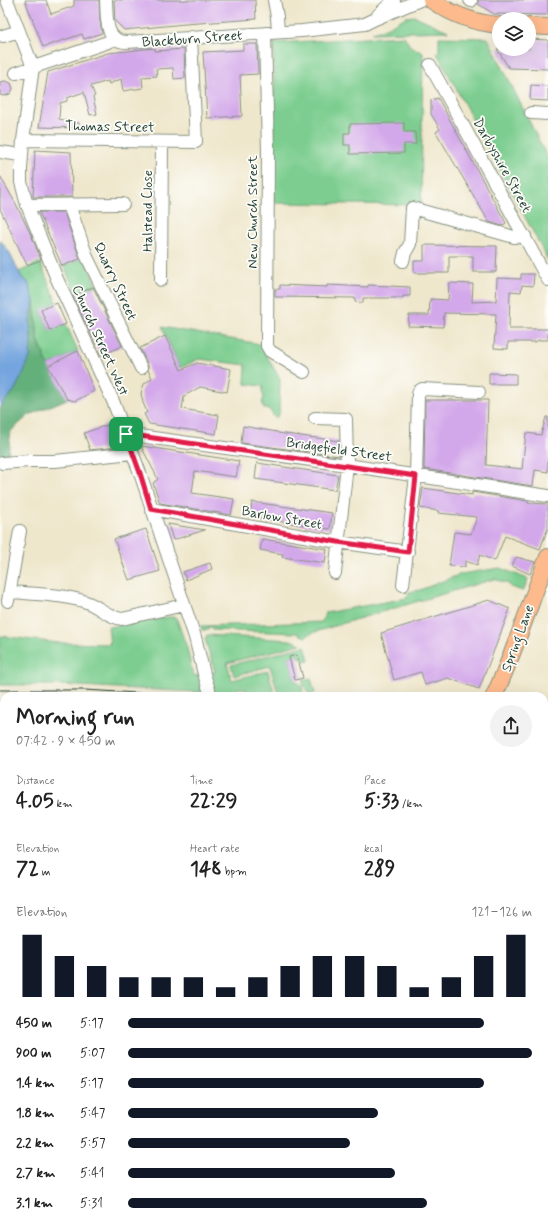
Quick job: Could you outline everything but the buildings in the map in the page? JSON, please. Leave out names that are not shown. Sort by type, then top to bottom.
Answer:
[{"type":"main road","points":[[431,0],[458,16],[492,24]]},
{"type":"main road","points":[[536,26],[548,27]]},
{"type":"main road","name":"Spring Lane","points":[[496,692],[517,641],[530,602],[548,557]]},
{"type":"street","points":[[6,0],[33,67]]},
{"type":"street","points":[[106,0],[108,28],[114,39]]},
{"type":"street","points":[[274,0],[278,32]]},
{"type":"street","name":"Blackburn Street","points":[[375,19],[394,0]]},
{"type":"street","name":"Blackburn Street","points":[[16,73],[114,39],[126,42],[265,32],[302,31],[364,24],[420,0]]},
{"type":"street","points":[[3,36],[19,31]]},
{"type":"street","name":"New Church Street","points":[[265,32],[268,151],[266,346],[270,352],[304,372]]},
{"type":"street","name":"Thomas Street","points":[[23,140],[196,142],[191,38]]},
{"type":"street","name":"Darbyshire Street","points":[[430,65],[548,280]]},
{"type":"street","name":"Church Street West","points":[[33,67],[21,156],[21,182],[27,205],[57,279],[126,434],[195,637],[210,692]]},
{"type":"street","points":[[531,113],[548,114]]},
{"type":"street","name":"Halstead Close","points":[[162,142],[156,260],[162,280]]},
{"type":"street","points":[[0,152],[21,156]]},
{"type":"street","points":[[27,205],[123,204]]},
{"type":"street","name":"Quarry Street","points":[[69,205],[87,257],[140,368]]},
{"type":"street","points":[[403,261],[410,244],[412,208],[514,237],[525,236]]},
{"type":"street","points":[[403,585],[416,476],[419,391],[479,392]]},
{"type":"street","points":[[315,418],[346,419],[347,465],[335,573]]},
{"type":"street","name":"Bridgefield Street","points":[[126,434],[347,465],[548,496]]},
{"type":"street","points":[[2,463],[19,466],[132,453]]},
{"type":"street","name":"Barlow Street","points":[[151,509],[338,542],[408,552]]},
{"type":"street","points":[[20,532],[22,548],[9,596],[55,596],[72,598],[94,606],[114,618],[122,619],[184,605]]},
{"type":"green space","points":[[415,16],[448,31],[372,33],[388,27],[406,17]]},
{"type":"green space","points":[[404,36],[410,46],[423,53],[421,205],[273,203],[274,43]]},
{"type":"green space","points":[[439,37],[488,38],[492,46],[492,56],[497,56],[548,159],[548,260],[437,53],[439,51]]},
{"type":"green space","points":[[84,257],[96,286],[76,294],[64,266]]},
{"type":"green space","points":[[40,262],[57,303],[41,311],[50,331],[66,324],[78,351],[48,366],[38,339],[34,301],[28,282],[22,278],[19,272]]},
{"type":"green space","points":[[34,301],[38,339],[47,363],[67,399],[29,415],[11,431],[8,454],[0,455],[0,408],[14,391],[30,357],[30,322]]},
{"type":"green space","points":[[162,327],[260,344],[280,379],[279,415],[275,418],[269,409],[264,409],[262,402],[264,395],[262,394],[263,386],[245,384],[246,365],[199,359],[180,368]]},
{"type":"green space","points":[[500,568],[528,579],[523,591],[510,587],[509,584],[494,579],[354,620],[312,633],[305,637],[297,633],[213,630],[212,627],[208,627],[208,630],[202,630],[201,626],[322,622],[325,613],[407,598],[409,592],[420,590],[461,574]]},
{"type":"green space","points":[[175,617],[187,648],[193,676],[215,672],[205,639],[207,635],[290,640],[301,644],[227,663],[232,680],[268,671],[274,692],[246,692],[246,689],[238,688],[237,692],[196,692],[59,685],[0,685],[0,636],[59,643],[110,644],[108,627]]},
{"type":"green space","points":[[305,646],[309,660],[305,661],[297,655],[289,657],[295,680],[301,685],[302,692],[278,692],[270,666],[234,676],[231,665]]},
{"type":"green space","points":[[311,678],[315,692],[308,692],[302,681]]},
{"type":"water","points":[[0,240],[10,253],[22,278],[28,282],[34,301],[30,321],[30,357],[14,391],[0,408]]},
{"type":"tram line","points":[[0,690],[84,690],[119,692]]},
{"type":"route","points":[[126,434],[416,476],[411,512],[408,552],[338,542],[151,509],[126,434]]}]
